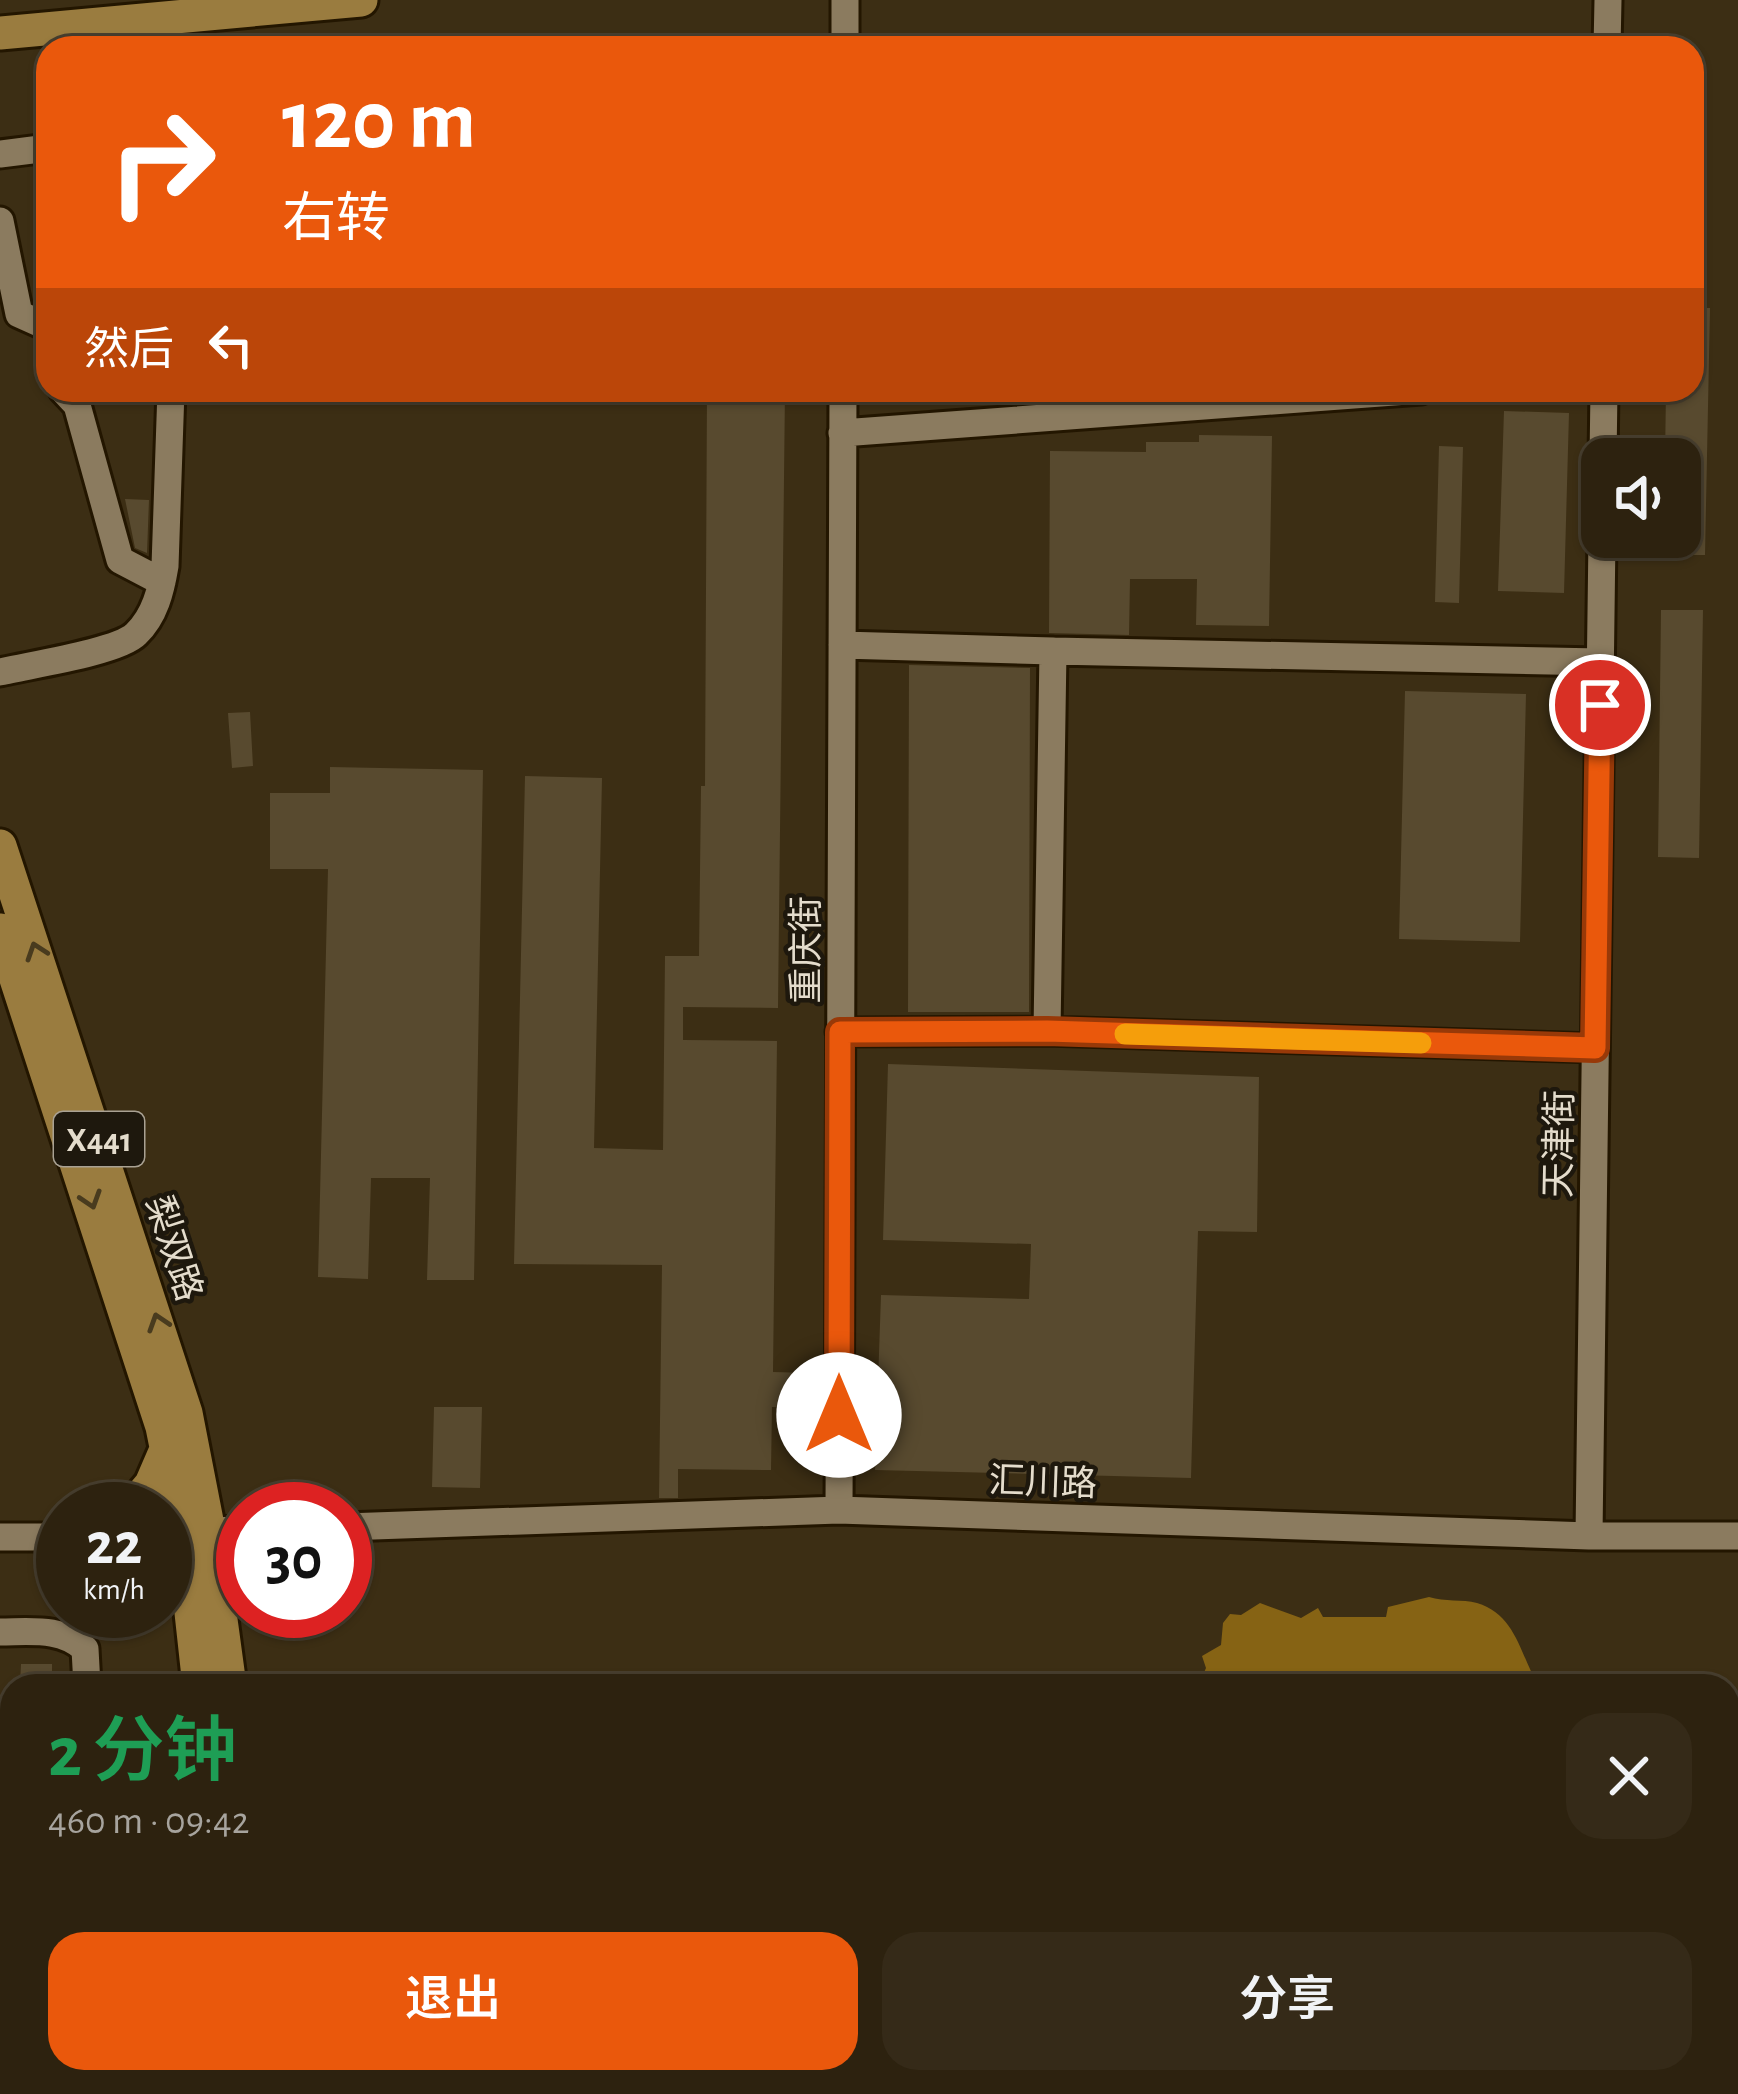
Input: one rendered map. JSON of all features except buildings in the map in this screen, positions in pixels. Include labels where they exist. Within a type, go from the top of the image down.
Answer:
[{"type":"main road","points":[[0,33],[150,34],[361,0]]},
{"type":"main road","name":"梨双路","points":[[0,846],[156,1316],[182,1482]]},
{"type":"main road","name":"梨双路","points":[[0,931],[96,1215],[179,1440],[182,1482]]},
{"type":"main road","points":[[152,1482],[179,1440]]},
{"type":"main road","name":"梨双路","points":[[192,1548],[227,1674]]},
{"type":"main road","name":"梨双路","points":[[192,1604],[198,1674]]},
{"type":"street","points":[[845,0],[845,36]]},
{"type":"street","points":[[1607,36],[1608,0]]},
{"type":"street","points":[[0,154],[36,150]]},
{"type":"street","points":[[0,221],[20,314],[36,321]]},
{"type":"street","points":[[74,402],[120,560],[163,582]]},
{"type":"street","points":[[0,672],[134,638],[149,617],[163,582],[170,402]]},
{"type":"street","name":"重庆街","points":[[839,1510],[843,402]]},
{"type":"street","points":[[842,433],[1259,402]]},
{"type":"street","points":[[1603,438],[1604,402]]},
{"type":"street","name":"天津街","points":[[1589,1537],[1602,558]]},
{"type":"street","points":[[842,645],[1600,662]]},
{"type":"street","points":[[1047,1031],[1053,651]]},
{"type":"street","points":[[840,1032],[1047,1031],[1595,1048]]},
{"type":"street","name":"汇川路","points":[[372,1526],[839,1510],[1589,1537],[1738,1537]]},
{"type":"street","points":[[0,1522],[36,1522]]},
{"type":"street","points":[[0,1537],[36,1538]]},
{"type":"street","points":[[0,1632],[74,1637],[86,1648],[87,1674]]},
{"type":"shaded area","points":[[1429,1597],[1477,1603],[1509,1627],[1533,1674],[1203,1674],[1202,1656],[1221,1645],[1223,1623],[1230,1614],[1241,1615],[1260,1603],[1301,1618],[1318,1608],[1323,1617],[1386,1617],[1388,1607]]},
{"type":"slow traffic","points":[[1125,1034],[1421,1043]]},
{"type":"route","points":[[839,1415],[840,1032],[1047,1031],[1595,1048],[1600,705]]}]
